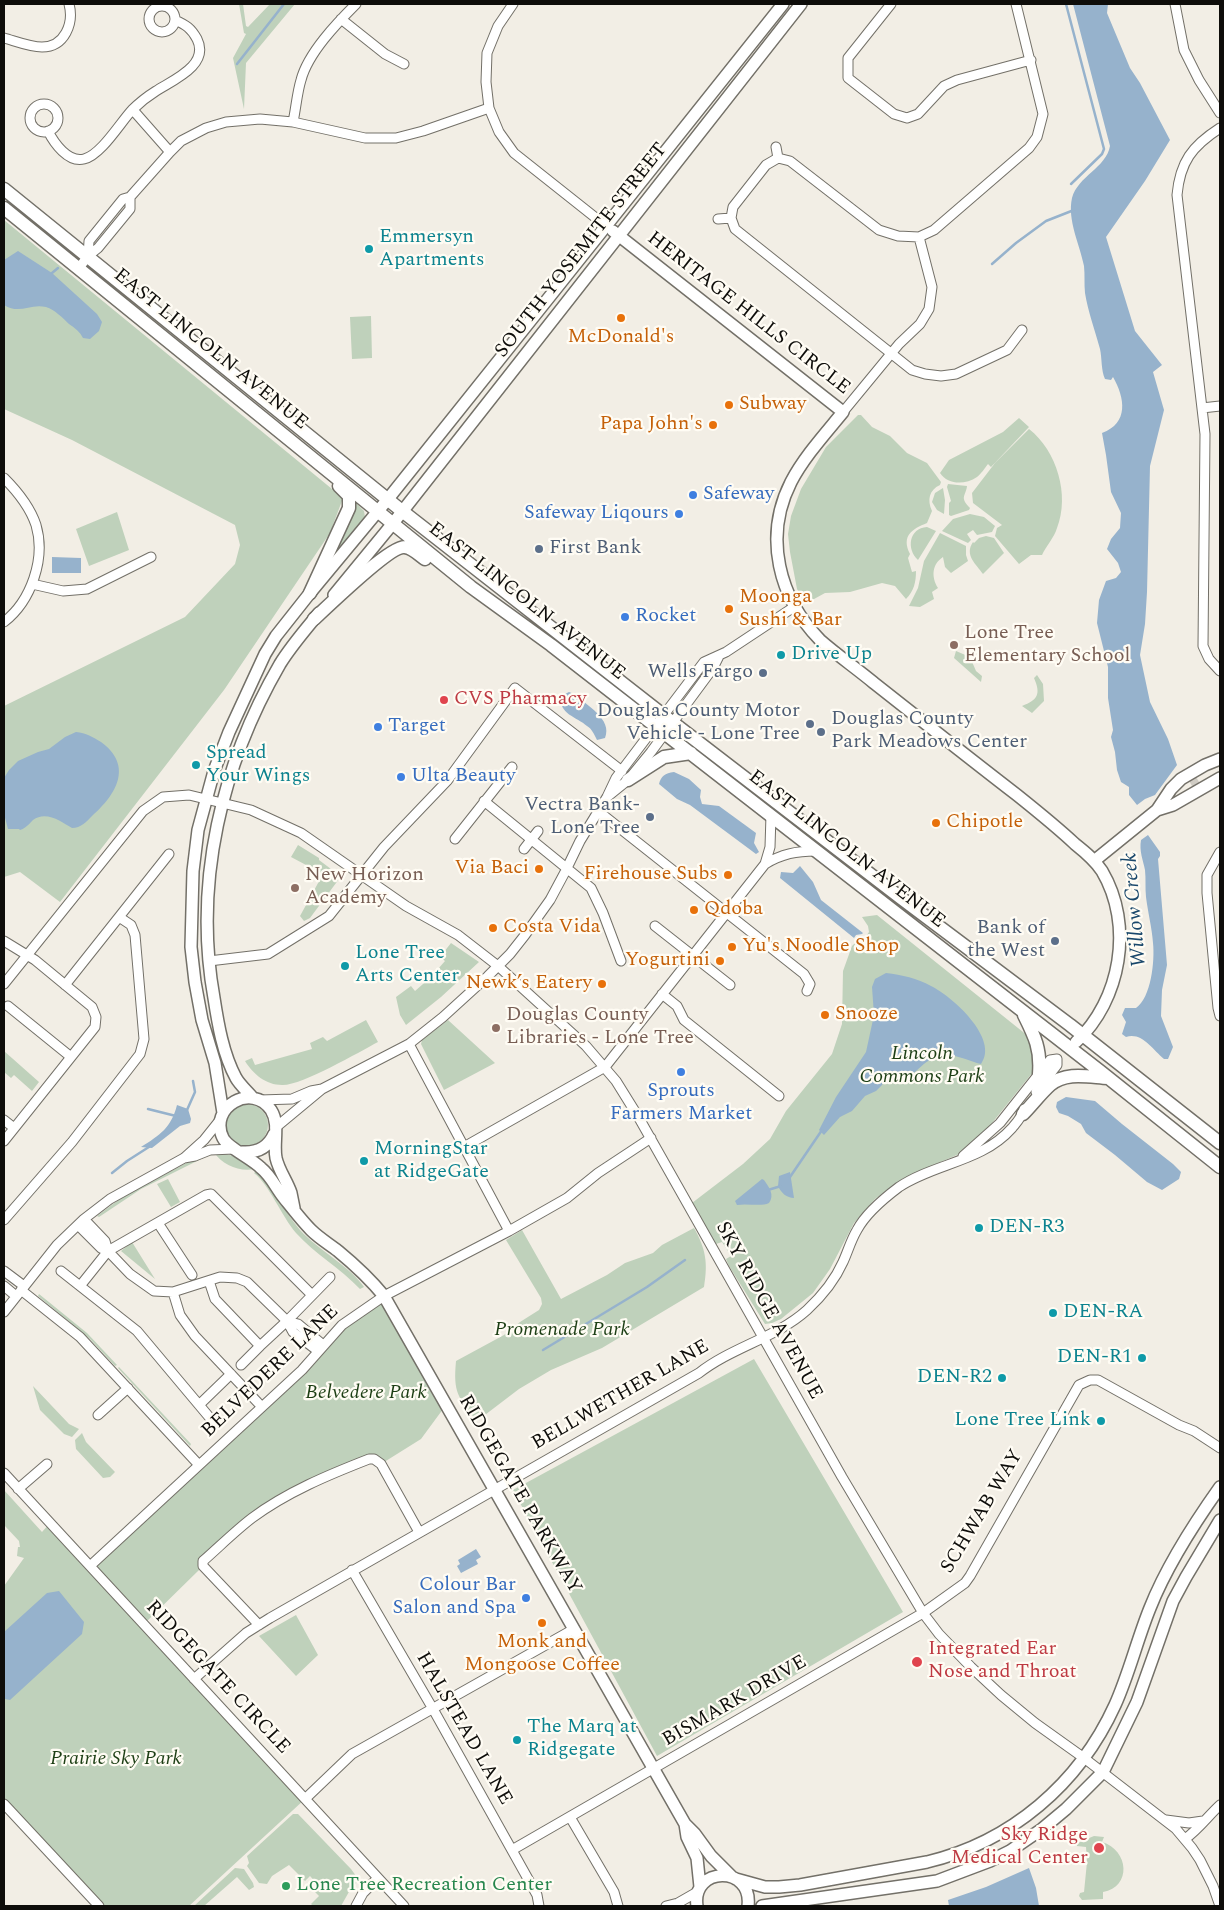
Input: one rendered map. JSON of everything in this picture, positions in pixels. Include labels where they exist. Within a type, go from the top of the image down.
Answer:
[{"type":"main road","name":"SOUTH YOSEMITE STREET","points":[[388,499],[783,4]]},
{"type":"main road","name":"SOUTH YOSEMITE STREET","points":[[394,522],[801,4]]},
{"type":"main road","name":"EAST LINCOLN AVENUE","points":[[4,188],[402,511],[668,718],[1076,1042],[1220,1144]]},
{"type":"main road","name":"EAST LINCOLN AVENUE","points":[[4,208],[394,522],[471,587],[551,645],[1022,1010],[1076,1042],[1108,1078],[1220,1168]]},
{"type":"main road","name":"HERITAGE HILLS CIRCLE","points":[[606,226],[844,412],[799,468],[790,483],[782,504],[778,521],[777,540],[784,584],[794,607],[811,631],[833,652],[1048,819],[1094,861],[1106,878],[1114,901],[1120,928],[1120,952],[1116,975],[1111,989],[1076,1042]]},
{"type":"main road","points":[[258,413],[268,429],[344,490],[350,499],[349,508],[310,593]]},
{"type":"main road","name":"RIDGEGATE PARKWAY","points":[[388,499],[310,593],[264,654],[222,749],[206,798],[198,830],[193,871],[191,947],[201,1011],[215,1064],[222,1116],[220,1128],[222,1137],[268,1175],[284,1198],[312,1231],[372,1281],[384,1296],[654,1768],[684,1824],[687,1837],[697,1858],[700,1889],[697,1906]]},
{"type":"main road","name":"RIDGEGATE PARKWAY","points":[[294,1208],[291,1192],[276,1160],[274,1116],[271,1110],[256,1099],[236,1078],[227,1056],[217,1018],[209,961],[207,908],[214,833],[229,776],[260,703],[281,662],[394,522]]},
{"type":"main road","points":[[314,619],[358,579],[402,548],[413,550],[460,586],[471,587]]},
{"type":"main road","points":[[625,775],[664,757],[691,753]]},
{"type":"main road","points":[[1193,785],[1198,769],[1220,759]]},
{"type":"main road","points":[[1193,785],[1198,769]]},
{"type":"main road","points":[[1157,810],[1173,805],[1193,785],[1220,772]]},
{"type":"main road","points":[[1094,861],[1157,810],[1171,790],[1220,778]]},
{"type":"main road","points":[[1022,1010],[1038,1045],[1040,1054],[1039,1074]]},
{"type":"main road","points":[[1023,1114],[1048,1087],[1060,1078],[1077,1076],[1108,1078]]},
{"type":"main road","points":[[222,1116],[232,1102],[246,1098],[256,1099]]},
{"type":"main road","points":[[238,1151],[250,1153],[259,1151],[266,1146],[275,1131]]},
{"type":"main road","points":[[700,1889],[712,1877],[724,1875],[765,1887],[779,1887],[945,1858],[982,1843],[1023,1819],[1052,1795],[1084,1758],[1104,1728],[1115,1704],[1143,1625],[1163,1579],[1200,1516],[1220,1487]]},
{"type":"main road","points":[[762,1906],[912,1886],[936,1881],[968,1870],[1010,1851],[1042,1829],[1066,1809],[1103,1772],[1137,1702],[1174,1601],[1220,1520]]},
{"type":"main road","name":"RIDGEGATE PARKWAY","points":[[684,1824],[695,1834],[712,1856],[745,1887],[748,1906]]},
{"type":"street","points":[[4,38],[42,47],[54,45],[63,38],[69,29],[71,11],[69,4]]},
{"type":"street","points":[[293,122],[301,78],[311,58],[341,19],[356,4]]},
{"type":"street","points":[[512,4],[498,26],[487,53],[486,82],[489,108],[500,132],[514,153],[606,226]]},
{"type":"street","points":[[891,4],[848,58],[843,69],[848,78],[894,114],[907,120],[918,114],[944,86],[957,80],[1031,60]]},
{"type":"street","points":[[1016,4],[1044,114],[1037,138],[934,230],[919,236],[898,236],[879,230],[790,160],[778,158],[766,164],[732,207],[731,218],[735,229],[912,370],[941,376],[956,374],[1007,350],[1022,330]]},
{"type":"street","points":[[1174,4],[1184,50],[1199,80],[1220,113]]},
{"type":"street","points":[[341,19],[385,54],[404,64]]},
{"type":"street","points":[[48,131],[53,142],[72,158],[84,160],[95,154],[132,110],[155,91],[183,76],[198,58],[198,43],[190,27],[175,20]]},
{"type":"street","points":[[79,268],[88,256],[89,241],[123,198],[130,197],[170,152],[193,133],[216,124],[260,119],[293,122],[365,138],[396,138],[423,131],[489,108]]},
{"type":"street","points":[[132,110],[170,152]]},
{"type":"street","points":[[1220,128],[1201,141],[1184,163],[1177,195],[1205,434],[1203,646],[1210,659],[1220,671]]},
{"type":"street","points":[[776,146],[778,158]]},
{"type":"street","points":[[718,220],[731,218]]},
{"type":"street","points":[[844,412],[892,354],[920,324],[929,309],[932,287],[919,236]]},
{"type":"street","points":[[1202,408],[1220,406]]},
{"type":"street","points":[[4,478],[20,495],[36,526],[40,556],[32,584],[25,599],[15,613],[4,622]]},
{"type":"street","points":[[32,584],[63,591],[87,589],[150,557]]},
{"type":"street","points":[[256,1099],[292,1099],[322,1089],[409,1044],[443,1017],[498,966],[530,928],[550,900],[580,840],[607,797],[668,718],[704,662],[719,656],[794,607]]},
{"type":"street","points":[[209,961],[268,954],[329,916],[384,847],[447,781],[515,688],[579,743],[625,775]]},
{"type":"street","points":[[455,839],[512,767]]},
{"type":"street","name":"SKY RIDGE AVENUE","points":[[4,984],[143,811],[163,797],[184,794],[251,810],[301,833],[406,906],[458,935],[498,966],[573,1032],[605,1067],[628,1100],[847,1486],[924,1613],[939,1634],[964,1661],[1001,1695],[1035,1723],[1165,1820],[1185,1839],[1207,1873],[1220,1906]]},
{"type":"street","points":[[484,802],[591,888],[596,896],[621,961]]},
{"type":"street","points":[[598,811],[804,974],[810,984],[807,992]]},
{"type":"street","points":[[464,1147],[605,1067],[765,864],[770,847],[770,815]]},
{"type":"street","points":[[524,849],[538,831]]},
{"type":"street","points":[[765,864],[779,856],[792,852],[816,851]]},
{"type":"street","points":[[1220,852],[1207,875],[1212,951],[1220,1016]]},
{"type":"street","points":[[65,984],[170,854]]},
{"type":"street","points":[[4,1220],[72,1142],[140,1054],[144,1039],[135,935],[131,925],[119,917]]},
{"type":"street","points":[[655,926],[730,985]]},
{"type":"street","points":[[4,941],[65,984],[92,1007],[96,1017],[94,1027],[4,1140]]},
{"type":"street","points":[[662,994],[677,1006],[684,1020],[779,1096]]},
{"type":"street","points":[[8,1006],[70,1057]]},
{"type":"street","points":[[1057,1059],[1076,1042]]},
{"type":"street","points":[[409,1044],[509,1231]]},
{"type":"street","name":"BELLWETHER LANE","points":[[194,1678],[246,1633],[259,1625],[494,1488],[677,1386],[714,1362],[783,1327],[799,1316],[822,1295],[840,1269],[860,1225],[886,1197],[913,1179],[955,1163],[988,1149],[1006,1134],[1023,1114],[1024,1107],[1057,1065],[1057,1059],[1050,1060],[1000,1123],[955,1163]]},
{"type":"street","points":[[275,1131],[322,1089]]},
{"type":"street","points":[[4,1312],[57,1245],[81,1222],[110,1199],[184,1158],[204,1140],[222,1116]]},
{"type":"street","points":[[4,1120],[14,1128]]},
{"type":"street","name":"BELVEDERE LANE","points":[[90,1566],[302,1370],[342,1325],[384,1296],[509,1231],[567,1198],[605,1168],[651,1138]]},
{"type":"street","points":[[184,1158],[210,1150],[238,1151]]},
{"type":"street","points":[[80,1286],[108,1251],[206,1195],[211,1194],[312,1295]]},
{"type":"street","points":[[81,1222],[100,1248],[108,1251],[130,1274],[154,1291],[173,1292],[220,1277],[238,1278],[246,1282],[287,1321],[298,1324],[320,1348]]},
{"type":"street","points":[[158,1222],[192,1275]]},
{"type":"street","points":[[4,1271],[20,1291],[80,1337],[199,1466]]},
{"type":"street","points":[[61,1271],[137,1331],[215,1424]]},
{"type":"street","points":[[241,1365],[330,1277]]},
{"type":"street","points":[[209,1281],[215,1299],[260,1346]]},
{"type":"street","points":[[4,1286],[20,1291]]},
{"type":"street","points":[[173,1292],[180,1315],[195,1336],[262,1407]]},
{"type":"street","points":[[199,1405],[231,1374]]},
{"type":"street","name":"SCHWAB WAY","points":[[924,1613],[965,1583],[970,1576],[1079,1384],[1090,1380],[1098,1380],[1179,1425],[1194,1431],[1220,1448]]},
{"type":"street","points":[[98,1415],[128,1388]]},
{"type":"street","points":[[259,1625],[203,1566],[203,1561],[252,1518],[289,1495],[335,1472],[369,1458],[374,1459],[381,1464],[419,1532]]},
{"type":"street","points":[[18,1489],[47,1464]]},
{"type":"street","name":"RIDGEGATE CIRCLE","points":[[4,1473],[404,1906]]},
{"type":"street","name":"HALSTEAD LANE","points":[[352,1570],[512,1850],[537,1895],[539,1906]]},
{"type":"street","name":"BISMARK DRIVE","points":[[512,1850],[924,1613]]},
{"type":"street","points":[[305,1799],[352,1754],[574,1629]]},
{"type":"street","points":[[4,1804],[98,1906]]},
{"type":"street","points":[[1185,1839],[1200,1827],[1203,1821],[1220,1805]]},
{"type":"street","points":[[570,1817],[614,1892],[618,1906]]},
{"type":"street","points":[[1165,1820],[1189,1823],[1203,1821]]},
{"type":"street","points":[[356,1906],[363,1893],[378,1878]]},
{"type":"street","points":[[666,1906],[678,1903],[700,1889]]},
{"type":"green space","points":[[239,4],[243,4],[246,26],[248,27],[270,4],[295,4],[246,63],[244,109],[233,58],[246,34],[244,33]]},
{"type":"green space","points":[[4,220],[343,498],[330,533],[224,690],[60,902],[20,872],[4,877],[4,706],[185,617],[235,564],[240,545],[235,525],[72,440],[4,409]]},
{"type":"green space","points":[[371,316],[372,358],[352,359],[350,317]]},
{"type":"green space","points":[[858,415],[861,415],[872,427],[890,436],[907,453],[927,463],[941,482],[931,493],[930,503],[932,511],[927,523],[909,534],[907,538],[910,554],[908,558],[912,572],[916,571],[916,579],[911,593],[906,599],[895,586],[882,583],[850,592],[825,593],[805,604],[797,589],[790,552],[788,534],[791,516],[801,489],[826,447]]},
{"type":"green space","points":[[1019,418],[1029,427],[991,467],[988,464],[977,477],[962,482],[952,482],[940,473],[949,460],[1003,432]]},
{"type":"green space","points":[[1029,429],[1039,438],[1054,461],[1061,488],[1062,502],[1061,515],[1056,532],[1042,555],[1031,555],[1019,564],[995,536],[997,528],[1002,525],[973,503],[972,493],[995,463]]},
{"type":"green space","points":[[948,484],[967,486],[964,499],[970,508],[969,510],[949,515],[949,503],[951,501],[947,487]]},
{"type":"green space","points":[[943,488],[945,500],[944,514],[937,510],[932,502],[935,493]]},
{"type":"green space","points":[[355,502],[364,511],[365,517],[336,552],[334,551]]},
{"type":"green space","points":[[117,512],[129,550],[89,566],[76,529]]},
{"type":"green space","points":[[970,514],[984,517],[995,526],[992,532],[977,535],[973,530],[967,534],[971,540],[968,543],[942,531],[953,519]]},
{"type":"green space","points":[[927,527],[936,531],[918,560],[912,550],[911,540],[916,531]]},
{"type":"green space","points":[[940,533],[966,546],[968,561],[951,573],[945,567],[943,557],[939,560],[934,571],[934,580],[938,588],[932,592],[934,599],[920,607],[909,606],[918,588],[924,561]]},
{"type":"green space","points":[[986,536],[994,538],[1004,553],[983,574],[972,559],[970,551],[973,542]]},
{"type":"green space","points":[[956,651],[970,657],[976,671],[982,676],[981,682],[954,658]]},
{"type":"green space","points":[[1037,675],[1043,684],[1044,701],[1032,713],[1022,706],[1037,696],[1034,678]]},
{"type":"green space","points":[[298,845],[319,858],[319,860],[339,875],[339,879],[310,918],[304,921],[300,916],[323,874],[291,857]]},
{"type":"green space","name":"Lincoln Commons Park","points":[[877,915],[1028,1036],[1034,1049],[1033,1072],[988,1128],[959,1154],[902,1179],[875,1199],[854,1223],[830,1269],[813,1293],[781,1319],[765,1324],[729,1266],[726,1259],[731,1256],[722,1242],[716,1244],[692,1203],[743,1164],[770,1139],[786,1111],[832,1054],[842,1024],[843,971],[852,946],[864,939],[869,932],[868,926],[862,917]]},
{"type":"green space","points":[[451,943],[479,962],[441,997],[406,1025],[400,1015],[396,997],[411,986],[415,991],[431,977],[445,961],[440,957]]},
{"type":"green space","points":[[366,1020],[378,1042],[330,1068],[291,1084],[276,1085],[265,1081],[245,1061],[252,1058],[255,1065],[312,1049],[310,1043],[323,1037],[327,1041]]},
{"type":"green space","points":[[448,1020],[495,1063],[444,1090],[421,1044],[422,1040]]},
{"type":"green space","points":[[4,1051],[39,1082],[32,1091],[14,1075],[11,1078],[4,1072]]},
{"type":"green space","points":[[251,1104],[259,1107],[265,1113],[268,1125],[265,1137],[259,1143],[243,1146],[235,1143],[229,1137],[226,1121],[229,1113],[235,1107]]},
{"type":"green space","points":[[214,1152],[236,1157],[254,1169],[237,1168],[226,1164]]},
{"type":"green space","points":[[203,1154],[212,1155],[141,1189],[99,1217],[97,1216],[121,1198]]},
{"type":"green space","points":[[257,1171],[300,1230],[351,1272],[364,1287],[360,1289],[296,1233],[265,1185],[254,1173]]},
{"type":"green space","points":[[168,1179],[180,1202],[171,1207],[157,1184]]},
{"type":"green space","name":"Promenade Park","points":[[694,1228],[705,1256],[704,1287],[602,1348],[551,1370],[519,1389],[477,1421],[458,1394],[455,1380],[456,1361],[504,1335],[539,1310],[542,1304],[541,1298],[506,1240],[522,1230],[561,1299],[607,1275],[625,1263],[653,1253],[662,1245]]},
{"type":"green space","points":[[132,1242],[155,1279],[121,1251]]},
{"type":"green space","points":[[39,1294],[87,1333],[117,1365],[115,1366],[90,1339],[38,1296]]},
{"type":"green space","name":"Prairie Sky Park","points":[[384,1296],[446,1405],[421,1439],[381,1464],[369,1459],[252,1518],[144,1624],[305,1799],[189,1906],[99,1906],[4,1804],[4,1586],[24,1558],[17,1556],[18,1547],[20,1547],[19,1541],[4,1525],[4,1490],[42,1532],[50,1523],[90,1566],[323,1345]]},
{"type":"green space","points":[[754,1359],[903,1612],[657,1756],[513,1490]]},
{"type":"green space","points":[[118,1368],[191,1444],[190,1446]]},
{"type":"green space","points":[[33,1386],[69,1424],[79,1429],[72,1437],[64,1434],[40,1410]]},
{"type":"green space","points":[[82,1433],[86,1442],[115,1472],[110,1477],[103,1478],[76,1449],[75,1440]]},
{"type":"green space","points":[[296,1615],[318,1655],[296,1676],[259,1636]]},
{"type":"green space","points":[[293,1814],[298,1814],[351,1869],[359,1880],[350,1890],[341,1906],[313,1906],[311,1904],[319,1896],[315,1892],[320,1887],[310,1876],[305,1881],[289,1865],[272,1876],[267,1884],[259,1883],[247,1866],[249,1863],[247,1856]]},
{"type":"green space","points":[[1094,1836],[1104,1837],[1102,1842],[1118,1852],[1124,1868],[1123,1876],[1112,1889],[1103,1892],[1103,1899],[1082,1900],[1079,1896],[1080,1893],[1084,1892],[1087,1862],[1086,1847],[1077,1846],[1077,1843]]},
{"type":"green space","points":[[235,1868],[244,1869],[254,1887],[249,1890],[237,1877],[204,1906],[194,1906]]},
{"type":"water","points":[[1073,4],[1108,4],[1107,13],[1130,68],[1170,140],[1145,181],[1106,237],[1135,331],[1162,365],[1153,372],[1164,410],[1150,466],[1147,592],[1145,624],[1140,655],[1150,702],[1168,739],[1177,765],[1155,795],[1137,805],[1129,795],[1129,787],[1121,782],[1117,770],[1111,737],[1113,730],[1108,698],[1108,667],[1097,623],[1099,600],[1106,581],[1116,578],[1121,572],[1118,563],[1107,549],[1111,539],[1120,528],[1121,513],[1111,492],[1102,433],[1111,429],[1117,423],[1121,416],[1122,401],[1113,377],[1111,380],[1105,379],[1104,376],[1100,349],[1085,293],[1084,266],[1071,215],[1072,198],[1075,190],[1103,160],[1110,146]]},
{"type":"water","points":[[18,251],[52,273],[97,314],[102,322],[99,331],[90,339],[83,338],[59,314],[49,308],[35,306],[15,309],[4,305],[4,260]]},
{"type":"water","points":[[52,557],[81,558],[81,573],[52,573]]},
{"type":"water","points":[[569,692],[574,694],[602,719],[606,731],[605,738],[597,740],[589,727],[565,711],[562,707],[561,696]]},
{"type":"water","points":[[76,732],[83,733],[101,742],[111,751],[117,761],[119,770],[118,780],[108,799],[101,808],[78,827],[72,828],[54,818],[43,816],[33,820],[20,830],[8,829],[4,814],[4,778],[9,770],[18,761],[49,749],[65,737]]},
{"type":"water","points":[[674,772],[689,779],[701,790],[702,804],[719,806],[756,833],[754,843],[759,852],[756,854],[690,805],[677,799],[659,784],[664,775]]},
{"type":"water","points":[[1148,835],[1160,852],[1158,859],[1167,965],[1162,990],[1161,1016],[1173,1047],[1168,1059],[1164,1059],[1142,1039],[1132,1036],[1126,1037],[1122,1034],[1126,1022],[1122,1015],[1125,1008],[1136,1008],[1141,1003],[1151,978],[1152,937],[1146,897],[1145,870],[1140,848],[1141,840]]},
{"type":"water","points":[[800,866],[813,882],[821,900],[862,934],[856,935],[854,938],[780,878],[781,872],[793,873]]},
{"type":"water","points":[[886,973],[904,976],[931,986],[961,1008],[979,1031],[984,1043],[985,1054],[981,1064],[955,1056],[944,1055],[927,1062],[906,1079],[893,1083],[886,1076],[882,1085],[876,1091],[865,1096],[852,1111],[840,1117],[824,1135],[819,1130],[836,1097],[866,1052],[874,1015],[872,987],[875,979]]},
{"type":"water","points":[[1066,1097],[1095,1101],[1173,1164],[1181,1172],[1179,1179],[1162,1190],[1147,1182],[1086,1133],[1081,1124],[1059,1113],[1056,1107],[1057,1102]]},
{"type":"water","points":[[177,1105],[188,1109],[191,1119],[190,1123],[180,1126],[152,1148],[141,1147],[164,1130],[172,1120]]},
{"type":"water","points":[[790,1172],[794,1198],[784,1195],[778,1186],[779,1176]]},
{"type":"water","points":[[762,1179],[771,1191],[769,1203],[762,1205],[737,1205],[735,1201]]},
{"type":"water","points":[[476,1549],[481,1557],[476,1560],[478,1564],[461,1573],[457,1566],[460,1564],[458,1560]]},
{"type":"water","points":[[59,1591],[84,1622],[82,1634],[10,1700],[5,1699],[4,1632],[47,1593]]},
{"type":"water","points":[[1029,1868],[1036,1888],[1039,1906],[949,1906],[948,1900],[986,1887]]},
{"type":"waterway","points":[[237,64],[284,4]]},
{"type":"waterway","points":[[1066,4],[1104,149],[1102,154],[1071,184]]},
{"type":"waterway","points":[[992,264],[1046,221],[1074,210]]},
{"type":"waterway","points":[[52,273],[58,268]]},
{"type":"waterway","points":[[187,1110],[195,1092],[193,1081]]},
{"type":"waterway","points":[[148,1109],[176,1116]]},
{"type":"waterway","name":"Willow Creek","points":[[790,1177],[822,1130]]},
{"type":"waterway","points":[[112,1173],[152,1145]]},
{"type":"waterway","name":"Willow Creek","points":[[768,1190],[781,1186]]},
{"type":"waterway","name":"Willow Creek","points":[[543,1350],[647,1287],[685,1260]]},
{"type":"tunnel","points":[[1192,786],[1199,782]]},
{"type":"place","name":"Emmersyn Apartments","points":[[369,249]]},
{"type":"place","name":"McDonald's","points":[[621,318]]},
{"type":"place","name":"Subway","points":[[729,405]]},
{"type":"place","name":"Papa John's","points":[[713,425]]},
{"type":"place","name":"Safeway","points":[[693,495]]},
{"type":"place","name":"Safeway Liqours","points":[[679,514]]},
{"type":"place","name":"First Bank","points":[[539,549]]},
{"type":"place","name":"Moonga Sushi & Bar","points":[[729,609]]},
{"type":"place","name":"Rocket","points":[[625,617]]},
{"type":"place","name":"Lone Tree Elementary School","points":[[954,645]]},
{"type":"place","name":"Drive Up","points":[[781,655]]},
{"type":"place","name":"Wells Fargo","points":[[763,673]]},
{"type":"place","name":"CVS Pharmacy","points":[[444,700]]},
{"type":"place","name":"Douglas County Motor Vehicle - Lone Tree","points":[[810,724]]},
{"type":"place","name":"Target","points":[[378,727]]},
{"type":"place","name":"Douglas County Park Meadows Center","points":[[821,732]]},
{"type":"place","name":"Spread Your Wings","points":[[196,765]]},
{"type":"place","name":"Ulta Beauty","points":[[401,777]]},
{"type":"place","name":"Vectra Bank- Lone Tree","points":[[650,817]]},
{"type":"place","name":"Chipotle","points":[[936,823]]},
{"type":"place","name":"Via Baci","points":[[539,869]]},
{"type":"place","name":"Firehouse Subs","points":[[728,875]]},
{"type":"place","name":"New Horizon Academy","points":[[295,888]]},
{"type":"place","name":"Qdoba","points":[[694,910]]},
{"type":"place","name":"Costa Vida","points":[[493,928]]},
{"type":"place","name":"Bank of the West","points":[[1055,941]]},
{"type":"place","name":"Yu's Noodle Shop","points":[[732,947]]},
{"type":"place","name":"Yogurtini","points":[[720,961]]},
{"type":"place","name":"Lone Tree Arts Center","points":[[345,966]]},
{"type":"place","name":"Newk’s Eatery","points":[[602,984]]},
{"type":"place","name":"Snooze","points":[[825,1015]]},
{"type":"place","name":"Douglas County Libraries - Lone Tree","points":[[496,1028]]},
{"type":"place","name":"Sprouts Farmers Market","points":[[681,1072]]},
{"type":"place","name":"MorningStar at RidgeGate","points":[[364,1161]]},
{"type":"place","name":"DEN-R3","points":[[979,1228]]},
{"type":"place","name":"DEN-RA","points":[[1053,1313]]},
{"type":"place","name":"DEN-R1","points":[[1142,1358]]},
{"type":"place","name":"DEN-R2","points":[[1002,1378]]},
{"type":"place","name":"Lone Tree Link","points":[[1101,1421]]},
{"type":"place","name":"Colour Bar Salon and Spa","points":[[526,1598]]},
{"type":"place","name":"Monk and Mongoose Coffee","points":[[542,1623]]},
{"type":"place","name":"Integrated Ear Nose and Throat","points":[[917,1662]]},
{"type":"place","name":"The Marq at Ridgegate","points":[[517,1740]]},
{"type":"place","name":"Sky Ridge Medical Center","points":[[1099,1848]]},
{"type":"place","name":"Lone Tree Recreation Center","points":[[286,1886]]},
{"type":"park label","name":"Belvedere Park","points":[[366,1394]]}]
